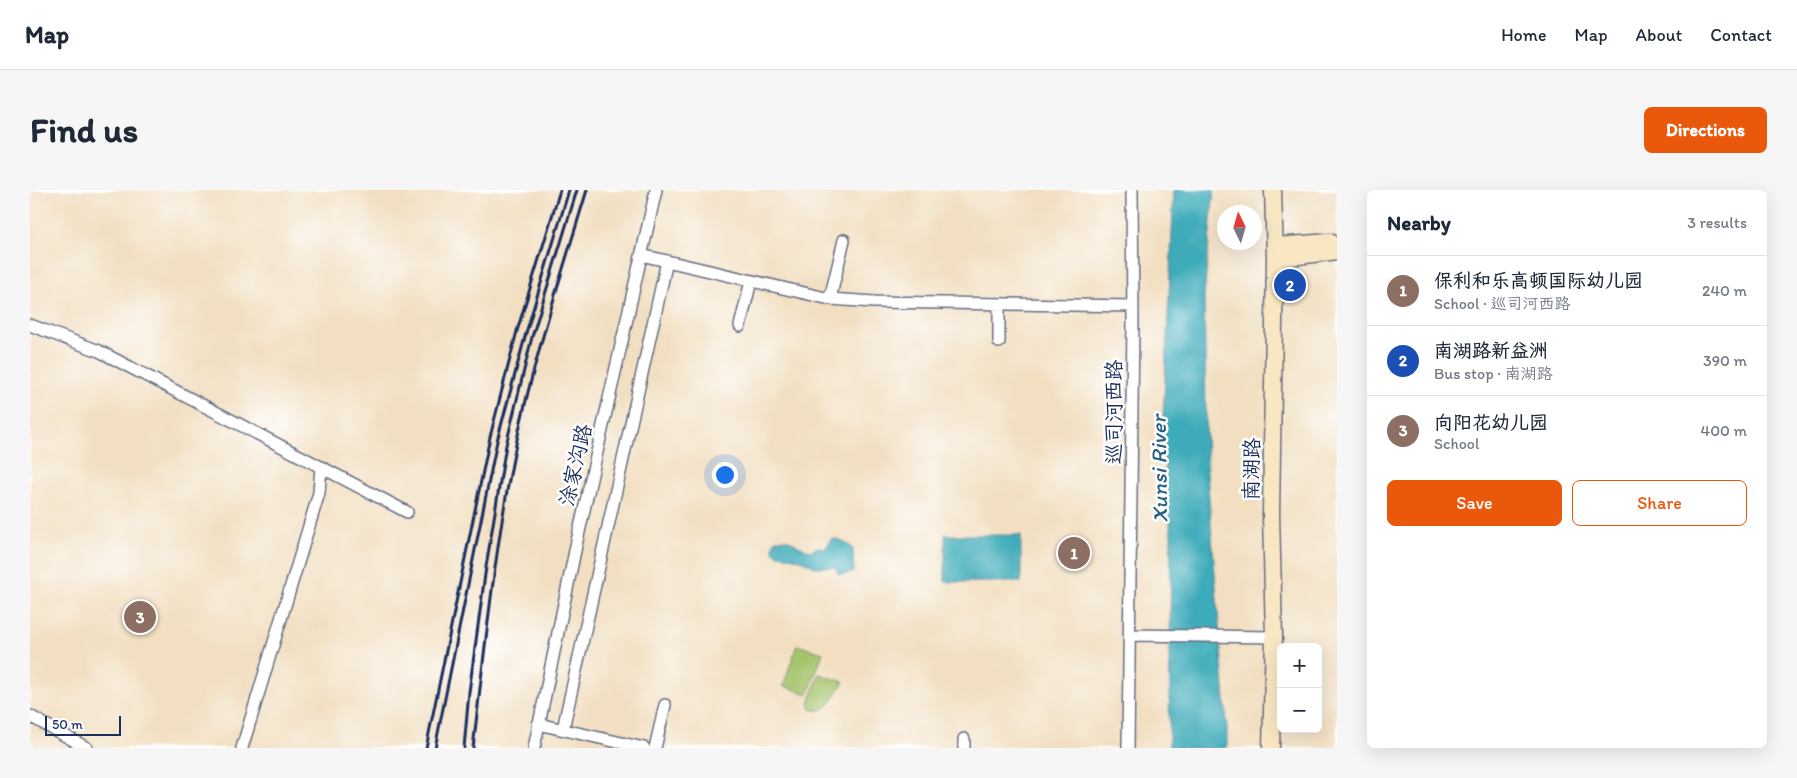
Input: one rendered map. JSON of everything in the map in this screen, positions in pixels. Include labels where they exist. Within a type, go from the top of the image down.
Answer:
[{"type":"main road","name":"南湖路","points":[[1271,748],[1274,637],[1272,514],[1275,253],[1273,190]]},
{"type":"main road","points":[[1275,253],[1337,242]]},
{"type":"main road","points":[[1275,253],[1337,251]]},
{"type":"street","name":"涂家沟路","points":[[534,748],[656,190]]},
{"type":"street","name":"巡司河西路","points":[[1128,748],[1133,306],[1132,190]]},
{"type":"street","points":[[830,299],[844,240]]},
{"type":"street","points":[[641,255],[830,299],[874,302],[1133,306]]},
{"type":"street","points":[[563,729],[666,261]]},
{"type":"street","points":[[740,326],[751,280]]},
{"type":"street","points":[[999,304],[999,342]]},
{"type":"street","points":[[30,324],[99,350],[407,512]]},
{"type":"street","points":[[242,748],[319,493],[321,467]]},
{"type":"street","points":[[1130,635],[1274,637]]},
{"type":"street","points":[[655,748],[665,705]]},
{"type":"street","points":[[30,716],[87,748]]},
{"type":"street","points":[[538,724],[644,748]]},
{"type":"green space","points":[[797,645],[823,653],[808,694],[783,686]]},
{"type":"green space","points":[[819,674],[844,682],[831,702],[822,709],[817,710],[811,709],[809,703]]},
{"type":"water","points":[[1174,190],[1214,190],[1204,296],[1207,473],[1227,725],[1227,748],[1169,748],[1171,534],[1162,440]]},
{"type":"water","points":[[945,535],[1021,535],[1021,582],[945,582]]},
{"type":"water","points":[[784,539],[811,551],[818,547],[826,548],[831,539],[843,541],[853,549],[854,572],[841,575],[835,567],[815,567],[799,559],[779,555],[773,551],[773,544],[776,540]]},
{"type":"railway","points":[[426,748],[490,437],[517,331],[560,190]]},
{"type":"railway","points":[[435,748],[497,441],[526,333],[569,190]]},
{"type":"railway","points":[[464,748],[469,692],[486,567],[506,445],[532,337],[577,190]]},
{"type":"railway","points":[[473,748],[496,560],[515,449],[539,351],[587,190]]},
{"type":"place","name":"南湖路新益洲","points":[[1290,285]]},
{"type":"place","name":"保利和乐高顿国际幼儿园","points":[[1074,553]]},
{"type":"place","name":"向阳花幼儿园","points":[[140,617]]},
{"type":"water label","name":"Xunsi River","points":[[1159,469]]}]
